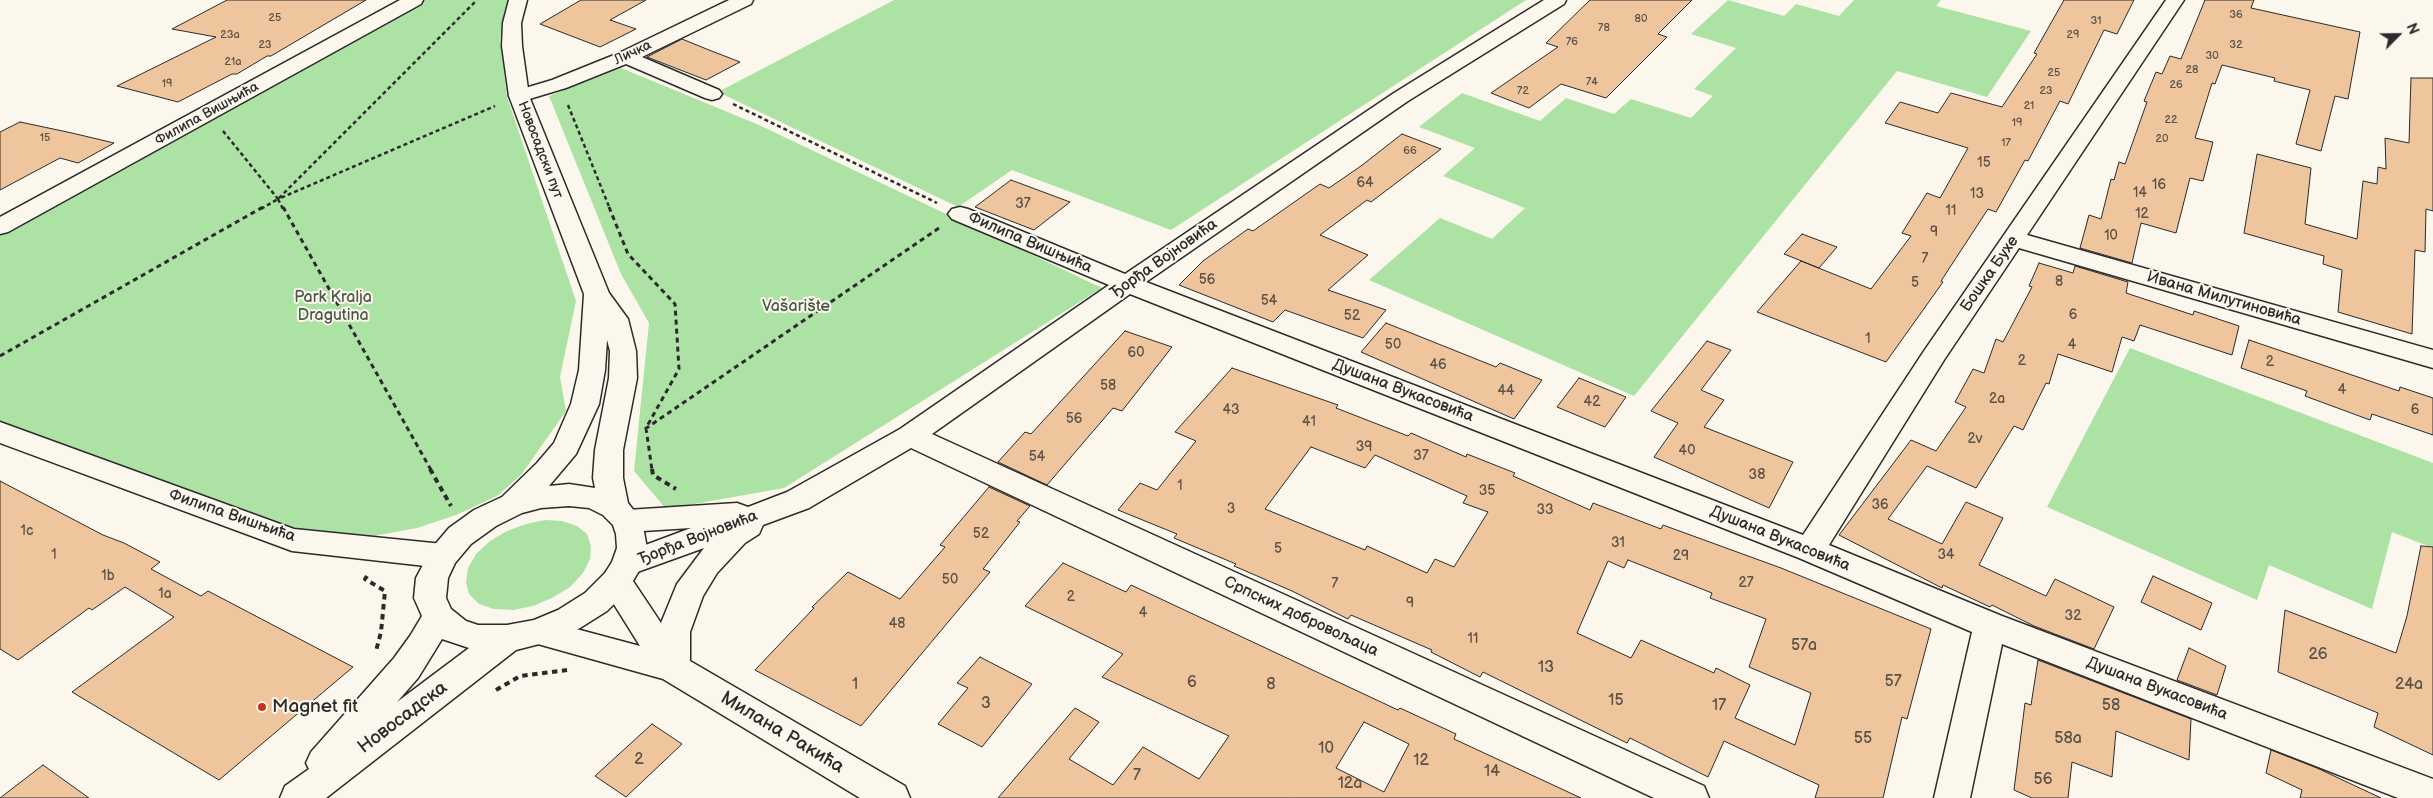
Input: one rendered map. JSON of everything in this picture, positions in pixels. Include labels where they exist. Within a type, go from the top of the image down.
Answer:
[{"type":"street","name":"Филипа Вишњића","points":[[0,227],[414,0]]},
{"type":"street","name":"Новосадски пут","points":[[518,0],[512,23],[512,46],[514,79],[519,96],[597,294],[615,319],[623,351],[623,378],[609,450],[608,478],[620,514],[631,534],[632,548],[621,573]]},
{"type":"street","name":"Личка","points":[[519,96],[559,84],[626,57],[744,0]]},
{"type":"street","name":"Ђорђа Војновића","points":[[621,573],[798,500],[910,436],[1127,284],[1401,97],[1557,0]]},
{"type":"street","name":"Бошка Бухе","points":[[1810,550],[1933,357],[2175,0]]},
{"type":"street","points":[[626,57],[712,94]]},
{"type":"street","name":"Филипа Вишњића","points":[[960,214],[1127,284]]},
{"type":"street","name":"Ивана Милутиновића","points":[[2014,239],[2433,359]]},
{"type":"street","name":"Душана Вукасовића","points":[[1127,284],[1810,550],[1990,625],[2433,795]]},
{"type":"street","name":"Новосадски пут","points":[[512,505],[547,470],[566,447],[585,404],[592,370],[597,294]]},
{"type":"street","name":"Филипа Вишњића","points":[[0,432],[292,540],[443,556]]},
{"type":"street","name":"Српских добровољаца","points":[[910,436],[1691,798]]},
{"type":"street","name":"Новосадски пут","points":[[438,617],[430,598],[432,578],[443,556],[460,536],[485,518],[512,505],[541,497],[569,495],[594,498],[620,514]]},
{"type":"street","points":[[673,668],[674,632],[688,593],[706,565],[728,541],[768,511]]},
{"type":"street","name":"Ђорђа Војновића","points":[[620,514],[768,511]]},
{"type":"street","points":[[438,617],[454,630],[478,638],[523,635],[569,619],[582,611],[596,602],[621,573]]},
{"type":"street","name":"Милана Ракића","points":[[621,573],[673,668]]},
{"type":"street","name":"Новосадска","points":[[296,798],[406,668],[438,617]]},
{"type":"street","points":[[1952,798],[1990,625]]},
{"type":"street","name":"Милана Ракића","points":[[523,635],[595,647],[673,668],[892,798]]},
{"type":"street","name":"Новосадска","points":[[296,798],[523,635]]},
{"type":"path","points":[[278,199],[477,0]]},
{"type":"path","points":[[609,450],[646,428],[960,214],[712,94]]},
{"type":"path","points":[[0,356],[278,199],[519,96]]},
{"type":"path","points":[[208,113],[278,199],[452,506]]},
{"type":"path","points":[[391,551],[365,579],[385,591],[381,632],[372,666],[406,668]]},
{"type":"path","points":[[489,694],[520,676],[565,672],[595,647]]},
{"type":"green space","name":"Park Kralja Dragutina","points":[[414,0],[519,0],[500,37],[507,97],[576,301],[560,377],[566,411],[521,475],[497,496],[456,515],[417,528],[368,537],[292,540],[0,432],[0,227]]},
{"type":"green space","points":[[894,0],[1526,0],[1171,230],[1012,170],[958,207],[718,92]]},
{"type":"green space","points":[[1728,0],[1784,16],[1796,4],[1839,16],[1854,0],[1941,0],[1936,6],[2031,31],[1987,97],[1897,71],[1634,396],[1369,280],[1440,218],[1492,239],[1525,208],[1443,176],[1475,148],[1419,127],[1462,93],[1540,121],[1566,98],[1614,114],[1631,99],[1691,118],[1713,96],[1694,89],[1736,48],[1691,34]]},
{"type":"green space","name":"Vašarište","points":[[621,68],[759,125],[1102,288],[784,488],[666,509],[634,471],[649,323],[621,274],[549,96]]},
{"type":"green space","points":[[2130,348],[2433,463],[2433,548],[2392,532],[2372,609],[2269,565],[2257,600],[2047,507]]},
{"type":"green space","points":[[545,520],[562,521],[577,526],[587,534],[591,546],[590,559],[583,573],[570,587],[552,598],[533,606],[513,610],[494,609],[479,604],[469,594],[466,582],[468,568],[476,554],[490,541],[507,531]]},
{"type":"building","points":[[227,0],[366,0],[271,56],[267,56],[237,74],[232,74],[178,102],[117,86],[216,37],[172,29]]},
{"type":"building","points":[[581,0],[646,0],[610,20],[636,29],[600,47],[540,24]]},
{"type":"building","points":[[1590,0],[1692,0],[1658,34],[1667,37],[1606,98],[1561,84],[1529,108],[1491,93],[1558,47],[1546,43]]},
{"type":"building","points":[[2064,0],[2134,0],[2117,34],[2104,30],[2068,104],[2060,101],[2028,161],[2025,160],[1996,212],[1988,209],[1941,281],[1943,282],[1886,362],[1757,312],[1801,261],[1871,289],[1911,236],[1902,233],[1927,193],[1940,198],[1968,148],[1885,123],[1900,102],[1938,113],[1951,93],[2002,107],[2037,54],[2034,53]]},
{"type":"building","points":[[2205,0],[2254,0],[2251,8],[2360,32],[2348,99],[2335,96],[2321,151],[2296,144],[2310,90],[2274,81],[2275,78],[2222,65],[2215,84],[2212,83],[2195,138],[2213,142],[2203,181],[2190,178],[2176,233],[2141,223],[2132,263],[2080,248],[2089,215],[2101,219],[2111,179],[2114,180],[2119,162],[2125,164],[2147,102],[2144,101],[2156,72],[2162,74],[2170,56],[2181,59]]},
{"type":"building","points":[[682,39],[740,62],[706,80],[647,57]]},
{"type":"building","points":[[2411,78],[2433,78],[2433,211],[2426,209],[2425,252],[2415,250],[2412,334],[2338,312],[2342,270],[2323,264],[2324,256],[2244,233],[2257,154],[2311,168],[2305,224],[2357,239],[2363,181],[2377,184],[2378,167],[2386,169],[2385,138],[2409,143]]},
{"type":"building","points":[[20,122],[114,143],[78,163],[60,158],[0,190],[0,132]]},
{"type":"building","points":[[1402,134],[1441,149],[1371,202],[1367,200],[1320,235],[1368,255],[1328,290],[1386,310],[1363,338],[1285,310],[1273,322],[1179,285],[1203,261],[1248,229],[1253,231],[1320,184],[1329,188]]},
{"type":"building","points":[[1011,180],[1070,202],[1034,230],[975,207]]},
{"type":"building","points":[[1802,234],[1837,247],[1819,268],[1784,254]]},
{"type":"building","points":[[2039,263],[2073,273],[2075,266],[2128,282],[2126,293],[2193,315],[2194,311],[2239,326],[2232,355],[2140,325],[2134,341],[2122,337],[2112,372],[2058,354],[2049,384],[2046,383],[2023,430],[2014,426],[1976,488],[1927,466],[1888,519],[1942,544],[1966,502],[2003,518],[1979,565],[2046,596],[2055,579],[2114,607],[2094,649],[2034,626],[1992,605],[1990,607],[1943,585],[1942,588],[1839,535],[1911,440],[1936,451],[1966,407],[1955,402],[1973,369],[1984,373],[1996,339],[2003,342],[2032,287],[2029,286]]},
{"type":"building","points":[[1386,323],[1496,367],[1500,363],[1542,380],[1514,419],[1361,352]]},
{"type":"building","points":[[1125,331],[1172,347],[1122,411],[1113,408],[1047,485],[998,462],[1025,432],[1031,434]]},
{"type":"building","points":[[2249,340],[2399,391],[2400,387],[2433,398],[2433,435],[2372,414],[2370,420],[2305,396],[2307,391],[2241,368]]},
{"type":"building","points":[[1707,341],[1731,350],[1701,390],[1724,400],[1704,427],[1793,462],[1769,508],[1654,457],[1678,423],[1651,411]]},
{"type":"building","points":[[1232,368],[1338,405],[1336,408],[1408,436],[1411,433],[1466,457],[1467,454],[1515,473],[1513,476],[1590,510],[1593,503],[1661,529],[1663,525],[1781,568],[1931,629],[1907,719],[1902,717],[1883,798],[1815,798],[1819,785],[1724,741],[1708,777],[1630,738],[1627,743],[1483,672],[1480,677],[1431,652],[1432,650],[1351,615],[1348,619],[1292,591],[1234,566],[1236,564],[1174,538],[1177,534],[1118,510],[1140,483],[1157,490],[1196,441],[1175,432]],"holes":[[[1311,447],[1365,468],[1375,455],[1467,496],[1463,503],[1488,512],[1454,567],[1435,559],[1427,573],[1367,546],[1365,550],[1265,509]],[[1628,560],[1712,593],[1710,598],[1766,619],[1749,667],[1811,693],[1795,745],[1735,718],[1750,685],[1716,668],[1714,673],[1641,640],[1631,658],[1577,633],[1608,561],[1624,568]]]},
{"type":"building","points":[[1579,378],[1626,397],[1605,427],[1557,407]]},
{"type":"building","points":[[0,481],[103,535],[124,543],[160,562],[151,569],[201,596],[208,591],[353,667],[219,780],[72,692],[174,617],[125,587],[92,610],[89,608],[18,660],[0,649]]},
{"type":"building","points":[[989,487],[1030,506],[1017,521],[1020,522],[983,569],[990,572],[861,726],[755,670],[814,608],[812,607],[848,572],[900,599],[945,547],[940,545]]},
{"type":"building","points":[[2421,546],[2433,547],[2433,755],[2374,727],[2378,713],[2278,672],[2285,610],[2396,653],[2407,616]]},
{"type":"building","points":[[1063,563],[1126,592],[1131,585],[1398,710],[1400,708],[1456,734],[1454,739],[1581,798],[998,798],[1075,708],[1099,722],[1069,759],[1113,785],[1143,747],[1199,779],[1229,736],[1102,677],[1123,654],[1025,606]],"holes":[[[1364,722],[1409,744],[1384,792],[1336,768]]]},
{"type":"building","points":[[2153,576],[2212,603],[2201,630],[2141,602]]},
{"type":"building","points":[[2189,648],[2226,666],[2217,695],[2177,680]]},
{"type":"building","points":[[980,657],[1032,684],[982,747],[938,724],[968,688],[957,683]]},
{"type":"building","points":[[2038,660],[2191,719],[2189,760],[2116,731],[2112,777],[2072,762],[2068,798],[2032,798],[2014,790],[2025,703],[2031,705]]},
{"type":"building","points":[[652,724],[682,744],[626,797],[595,776]]},
{"type":"building","points":[[2271,750],[2317,768],[2381,798],[2300,798],[2302,790],[2266,773]]},
{"type":"building","points":[[43,765],[89,798],[0,798]]},
{"type":"place","name":"Magnet fit","points":[[262,707]]}]
